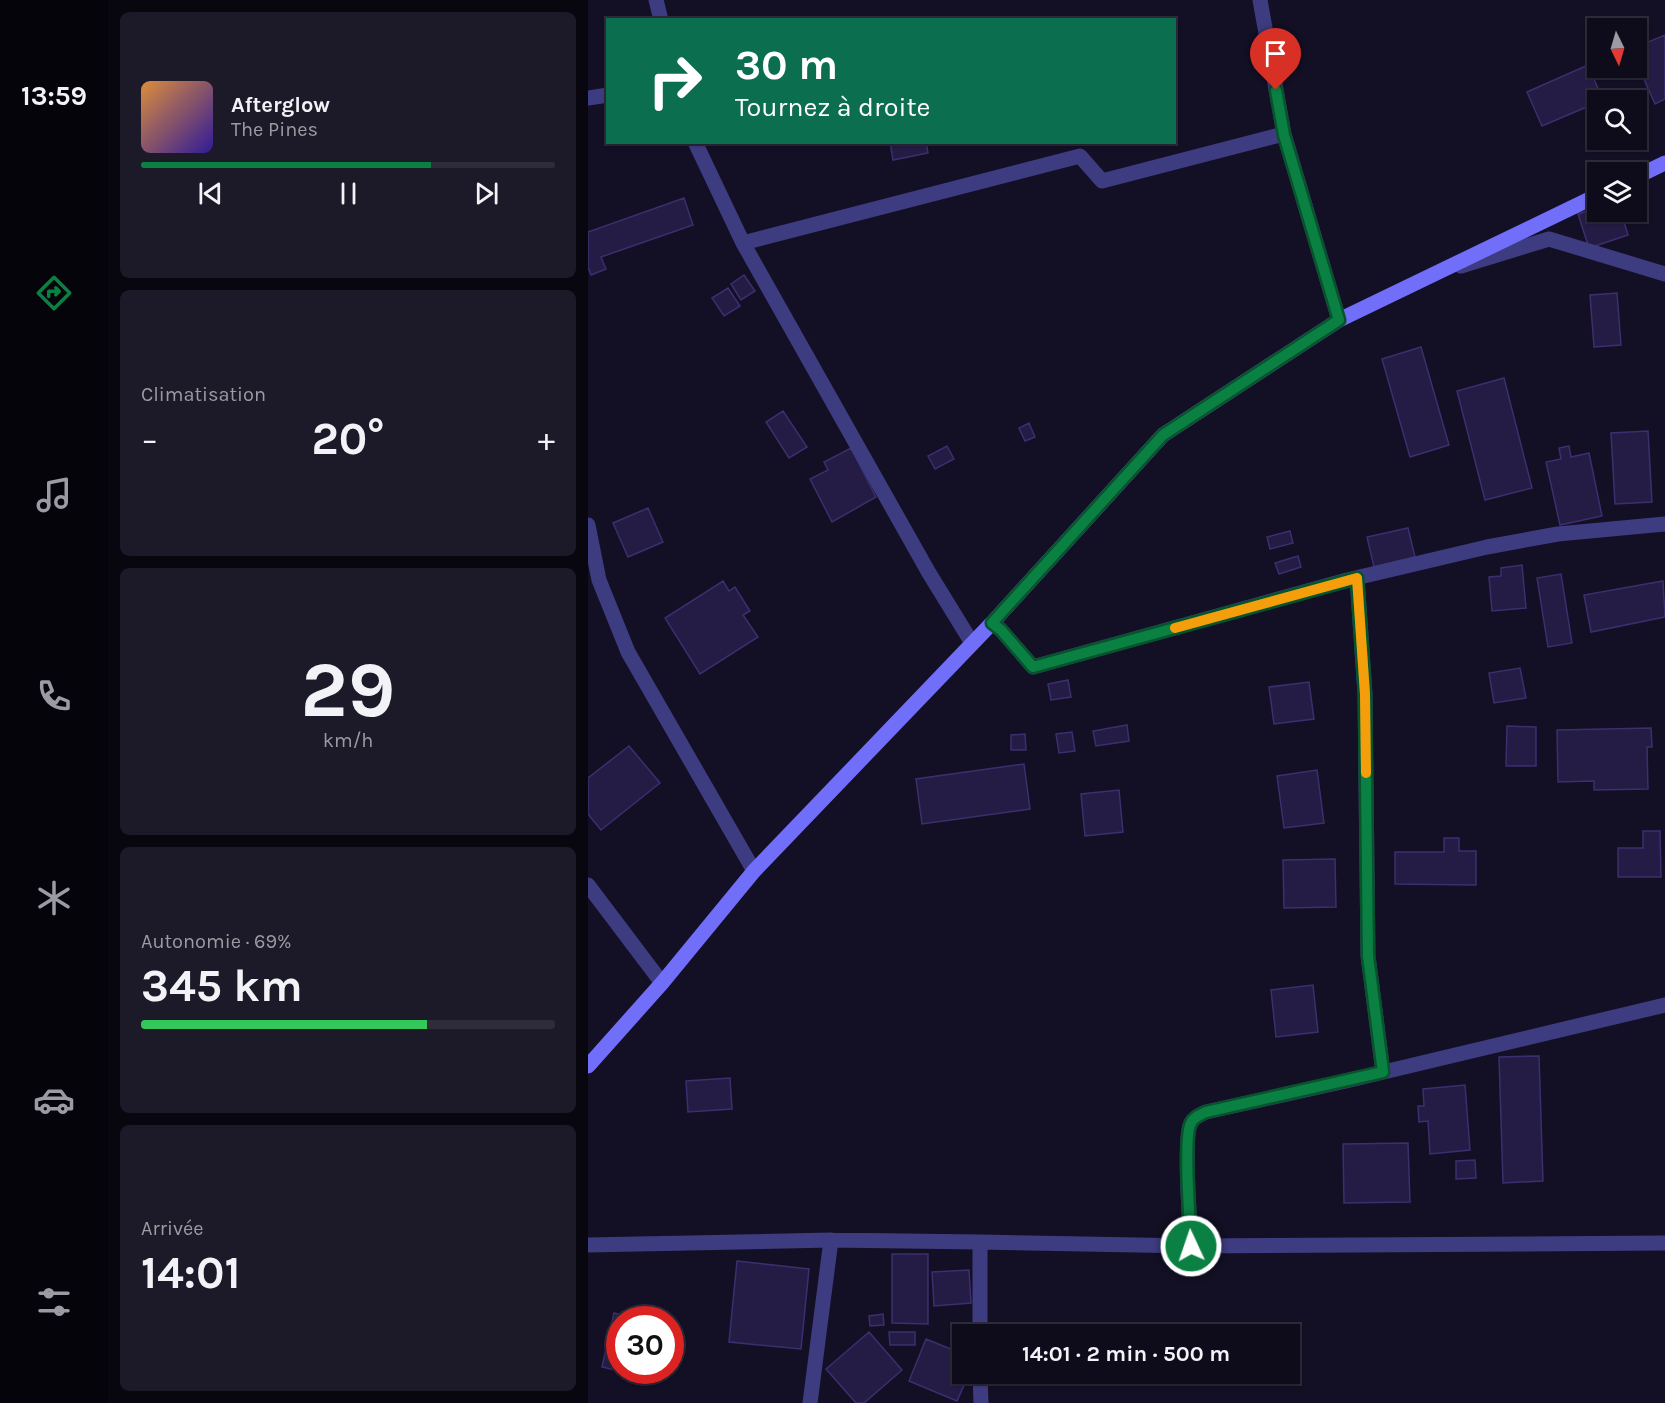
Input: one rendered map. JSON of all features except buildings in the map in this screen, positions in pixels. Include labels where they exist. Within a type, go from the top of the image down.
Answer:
[{"type":"street","points":[[656,0],[660,18]]},
{"type":"street","points":[[1260,0],[1284,135],[1339,320]]},
{"type":"street","points":[[588,98],[606,95]]},
{"type":"street","points":[[743,243],[1080,156],[1102,181],[1284,135]]},
{"type":"street","points":[[696,144],[743,243],[923,563],[972,643]]},
{"type":"street","points":[[1647,172],[1665,163]]},
{"type":"street","points":[[588,1066],[662,983],[754,871],[992,623],[1163,435],[1339,320],[1587,200]]},
{"type":"street","points":[[1430,276],[1549,239],[1665,274]]},
{"type":"street","points":[[992,623],[1001,630],[1033,667],[1357,578],[1487,548],[1558,534],[1665,524]]},
{"type":"street","points":[[588,525],[599,580],[628,652],[754,871]]},
{"type":"street","points":[[1357,578],[1365,694],[1368,956],[1383,1072]]},
{"type":"street","points":[[588,885],[662,983]]},
{"type":"street","points":[[1191,1246],[1187,1155],[1190,1124],[1196,1116],[1665,1005]]},
{"type":"street","points":[[588,1245],[831,1240],[1191,1246],[1665,1243]]},
{"type":"street","points":[[810,1403],[831,1240]]},
{"type":"street","points":[[980,1242],[980,1324]]},
{"type":"street","points":[[981,1384],[981,1403]]},
{"type":"slow traffic","points":[[1175,628],[1357,578],[1365,694],[1366,773]]},
{"type":"route","points":[[1191,1246],[1187,1155],[1190,1124],[1196,1116],[1383,1072],[1368,956],[1365,694],[1357,578],[1033,667],[1001,630],[992,623],[1163,435],[1339,320],[1284,135],[1276,90]]}]
